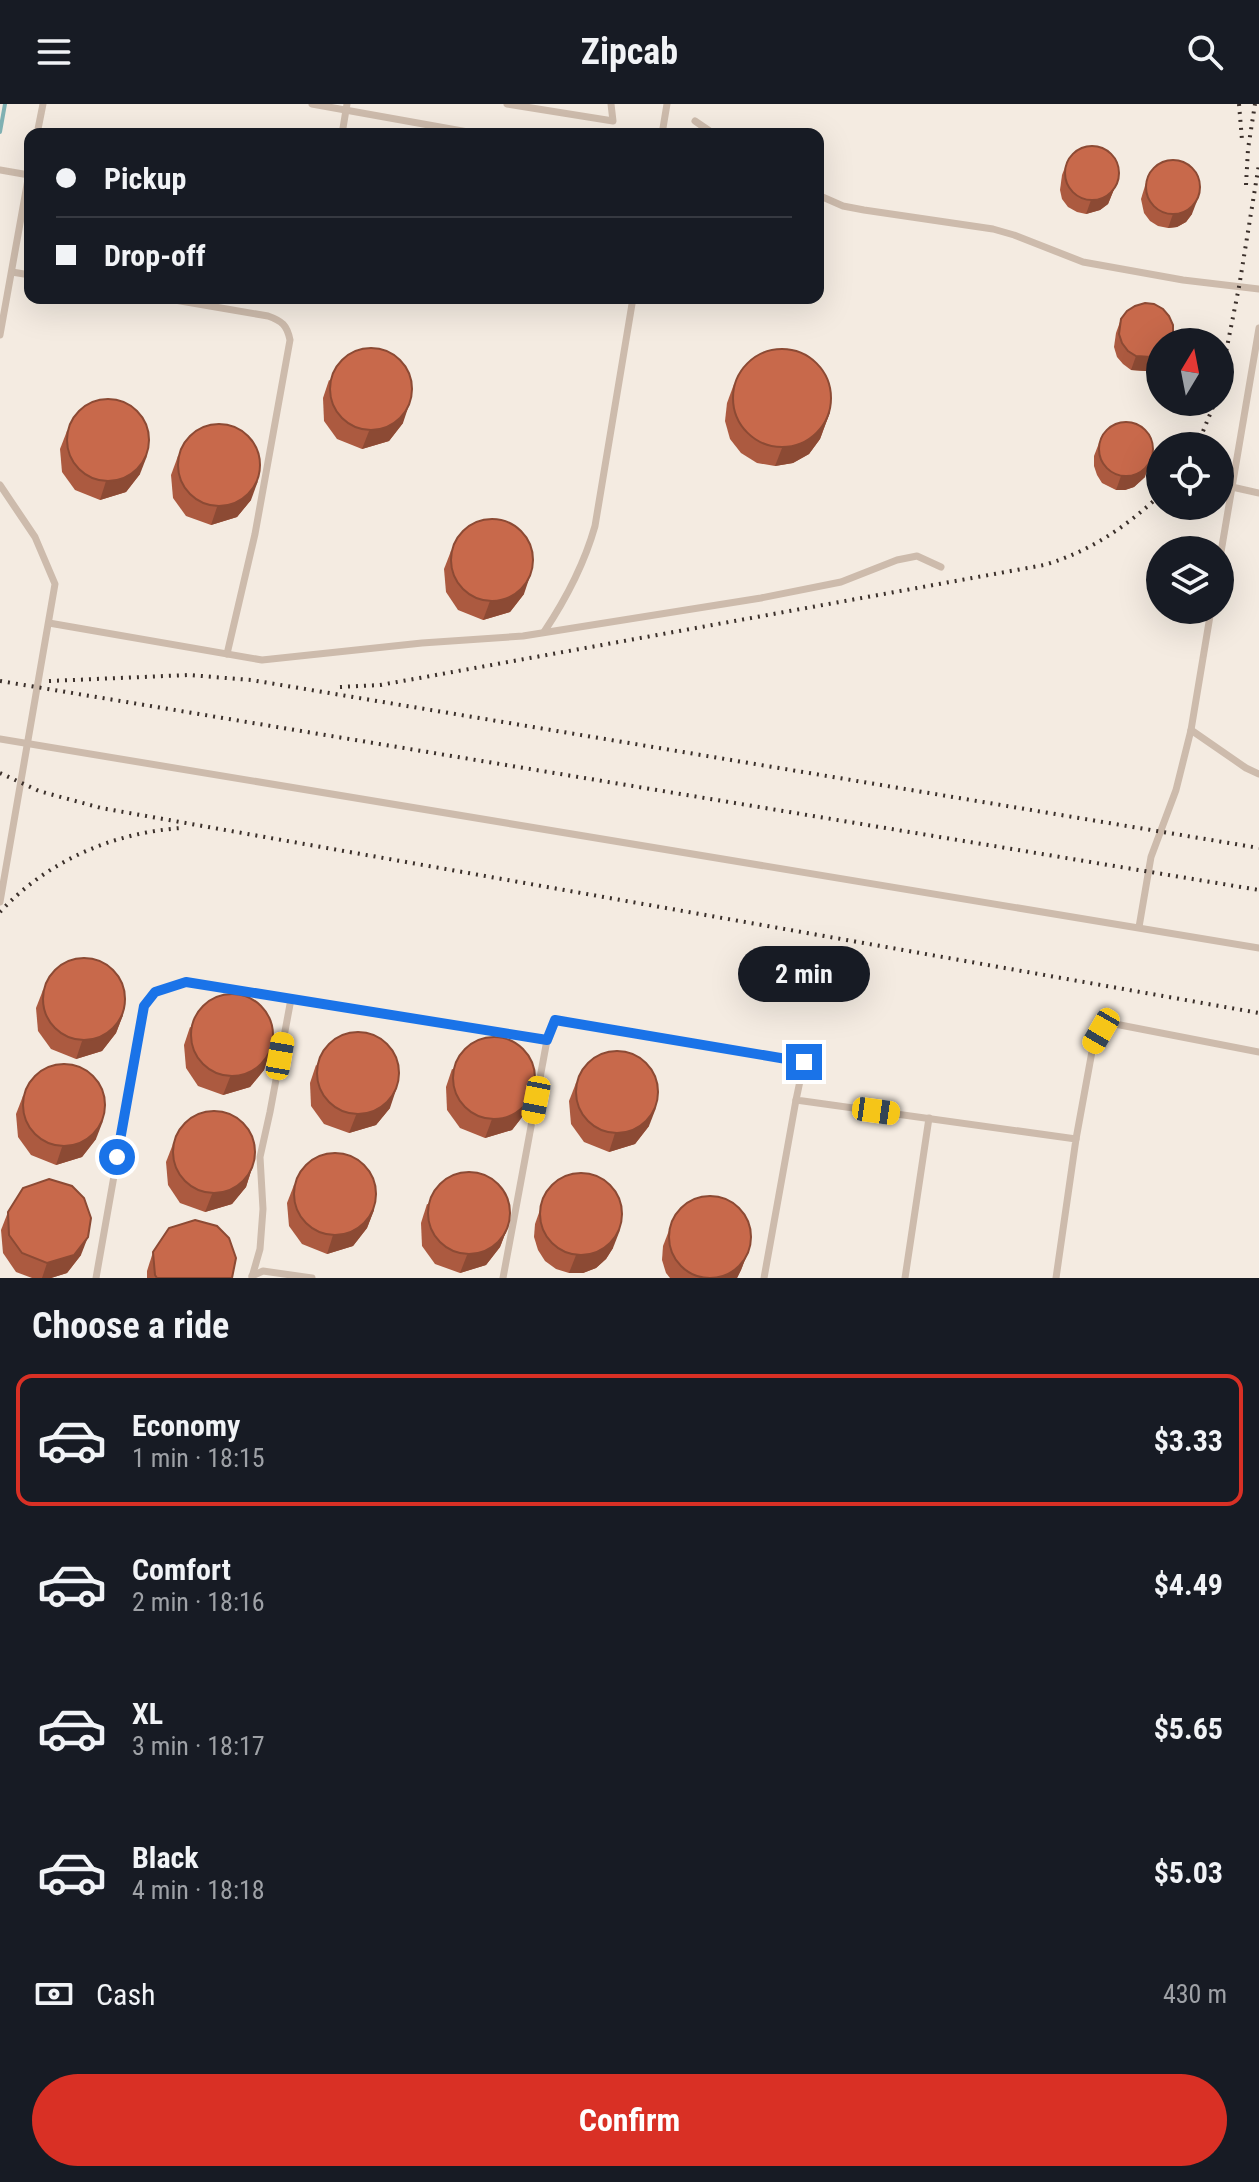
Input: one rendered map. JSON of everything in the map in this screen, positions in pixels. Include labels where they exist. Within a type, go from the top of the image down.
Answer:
[{"type":"lane","points":[[38,128],[43,104]]},
{"type":"lane","points":[[312,104],[347,107],[450,128]]},
{"type":"lane","points":[[507,104],[613,121],[611,104]]},
{"type":"lane","points":[[663,128],[667,104]]},
{"type":"lane","points":[[343,128],[347,107]]},
{"type":"lane","points":[[695,121],[705,128]]},
{"type":"lane","points":[[0,170],[24,172]]},
{"type":"lane","points":[[824,198],[864,210],[993,229],[1083,262],[1183,280],[1259,289]]},
{"type":"lane","points":[[0,335],[24,201]]},
{"type":"lane","points":[[12,272],[24,274]]},
{"type":"lane","points":[[198,304],[268,316],[282,322],[290,340],[255,534],[227,654]]},
{"type":"lane","points":[[544,632],[573,583],[595,526],[632,304]]},
{"type":"lane","points":[[1234,475],[1259,328]]},
{"type":"lane","points":[[0,485],[35,537],[55,584],[0,902]]},
{"type":"lane","points":[[1234,487],[1259,493]]},
{"type":"lane","points":[[49,623],[262,660],[544,632],[761,598],[841,582],[897,560],[917,556],[941,567]]},
{"type":"lane","points":[[1139,927],[1151,857],[1176,790],[1191,730],[1209,624]]},
{"type":"lane","points":[[1191,730],[1259,774]]},
{"type":"lane","points":[[0,739],[1259,948]]},
{"type":"lane","points":[[96,1278],[144,1006],[155,992],[186,982],[547,1040]]},
{"type":"lane","points":[[250,1277],[260,1249],[263,1209],[260,1157],[291,999]]},
{"type":"lane","points":[[503,1278],[547,1040],[555,1020],[804,1062],[764,1278]]},
{"type":"lane","points":[[1056,1278],[1076,1139],[1093,1046],[1101,1031],[1115,1024],[1259,1052]]},
{"type":"lane","points":[[796,1100],[1076,1139]]},
{"type":"lane","points":[[905,1278],[929,1118]]},
{"type":"lane","points":[[250,1277],[263,1271],[312,1278]]},
{"type":"building","points":[[1092,146],[1111,154],[1119,173],[1111,192],[1092,200],[1073,192],[1065,173],[1073,154]]},
{"type":"building","points":[[1173,160],[1192,168],[1200,187],[1192,206],[1173,214],[1154,206],[1146,187],[1154,168]]},
{"type":"building","points":[[1154,304],[1163,309],[1173,325],[1173,328],[1146,328],[1146,357],[1128,351],[1119,334],[1121,319],[1135,306]]},
{"type":"building","points":[[371,348],[387,351],[400,360],[409,373],[412,389],[409,405],[400,418],[387,427],[371,430],[355,427],[342,418],[333,405],[330,389],[333,373],[342,360],[355,351]]},
{"type":"building","points":[[782,349],[801,352],[817,363],[828,379],[831,398],[828,417],[817,433],[801,444],[782,447],[763,444],[747,433],[736,417],[733,398],[736,379],[747,363],[763,352]]},
{"type":"building","points":[[108,399],[124,402],[137,411],[146,424],[149,440],[146,456],[137,469],[124,478],[108,481],[92,478],[79,469],[70,456],[67,440],[70,424],[79,411],[92,402]]},
{"type":"building","points":[[1126,422],[1145,430],[1145,468],[1126,476],[1107,468],[1099,449],[1107,430]]},
{"type":"building","points":[[219,424],[235,427],[248,436],[257,449],[260,465],[257,481],[248,494],[235,503],[219,506],[203,503],[190,494],[181,481],[178,465],[181,449],[190,436],[203,427]]},
{"type":"building","points":[[492,519],[508,522],[521,531],[530,544],[533,560],[530,576],[521,589],[508,598],[492,601],[476,598],[463,589],[454,576],[451,560],[454,544],[463,531],[476,522]]},
{"type":"building","points":[[84,958],[100,961],[113,970],[122,983],[125,999],[122,1015],[113,1028],[100,1037],[84,1040],[68,1037],[55,1028],[46,1015],[43,999],[46,983],[55,970],[68,961]]},
{"type":"building","points":[[232,994],[248,997],[261,1006],[270,1019],[273,1035],[270,1051],[261,1064],[248,1073],[232,1076],[216,1073],[203,1064],[194,1051],[191,1035],[194,1019],[203,1006],[216,997]]},
{"type":"building","points":[[358,1032],[374,1035],[387,1044],[396,1057],[399,1073],[396,1089],[387,1102],[374,1111],[358,1114],[342,1111],[329,1102],[320,1089],[317,1073],[320,1057],[329,1044],[342,1035]]},
{"type":"building","points":[[494,1037],[510,1040],[523,1049],[532,1062],[535,1078],[532,1094],[523,1107],[510,1116],[494,1119],[478,1116],[465,1107],[456,1094],[453,1078],[456,1062],[465,1049],[478,1040]]},
{"type":"building","points":[[617,1051],[633,1054],[646,1063],[655,1076],[658,1092],[655,1108],[646,1121],[633,1130],[617,1133],[601,1130],[588,1121],[579,1108],[576,1092],[579,1076],[588,1063],[601,1054]]},
{"type":"building","points":[[64,1064],[80,1067],[93,1076],[102,1089],[105,1105],[102,1121],[93,1134],[80,1143],[64,1146],[48,1143],[35,1134],[26,1121],[23,1105],[26,1089],[35,1076],[48,1067]]},
{"type":"building","points":[[214,1111],[230,1114],[243,1123],[252,1136],[255,1152],[252,1168],[243,1181],[230,1190],[214,1193],[198,1190],[185,1181],[176,1168],[173,1152],[176,1136],[185,1123],[198,1114]]},
{"type":"building","points":[[335,1153],[351,1156],[364,1165],[373,1178],[376,1194],[373,1210],[364,1223],[351,1232],[335,1235],[319,1232],[306,1223],[297,1210],[294,1194],[297,1178],[306,1165],[319,1156]]},
{"type":"building","points":[[469,1172],[485,1175],[498,1184],[507,1197],[510,1213],[507,1229],[498,1242],[485,1251],[469,1254],[453,1251],[440,1242],[431,1229],[428,1213],[431,1197],[440,1184],[453,1175]]},
{"type":"building","points":[[581,1173],[597,1176],[610,1185],[619,1198],[622,1214],[619,1230],[610,1243],[597,1252],[581,1255],[565,1252],[552,1243],[543,1230],[540,1214],[543,1198],[552,1185],[565,1176]]},
{"type":"building","points":[[49,1179],[72,1186],[84,1198],[91,1218],[88,1237],[74,1255],[47,1263],[22,1253],[9,1235],[8,1212],[23,1188]]},
{"type":"building","points":[[710,1196],[726,1199],[739,1208],[748,1221],[751,1237],[748,1253],[739,1266],[726,1275],[710,1278],[694,1275],[681,1266],[672,1253],[669,1237],[672,1221],[681,1208],[694,1199]]},
{"type":"building","points":[[195,1220],[217,1226],[229,1238],[236,1258],[232,1278],[157,1278],[153,1252],[169,1228]]},
{"type":"waterway","points":[[0,132],[5,104]]},
{"type":"railway","points":[[1239,104],[1242,140]]},
{"type":"railway","points":[[1246,185],[1255,104]]},
{"type":"railway","points":[[1231,328],[1259,164]]},
{"type":"railway","points":[[1203,432],[1209,416]]},
{"type":"railway","points":[[340,687],[380,685],[1044,565],[1061,560],[1106,537],[1146,507]]},
{"type":"railway","points":[[49,681],[189,675],[251,680],[1259,848]]},
{"type":"railway","points":[[0,681],[1259,890]]},
{"type":"railway","points":[[0,773],[39,791],[101,808],[1259,1013]]},
{"type":"railway","points":[[0,912],[38,878],[82,853],[130,836],[181,828]]},
{"type":"route","points":[[117,1157],[144,1006],[155,992],[186,982],[547,1040],[555,1020],[804,1062]]}]
